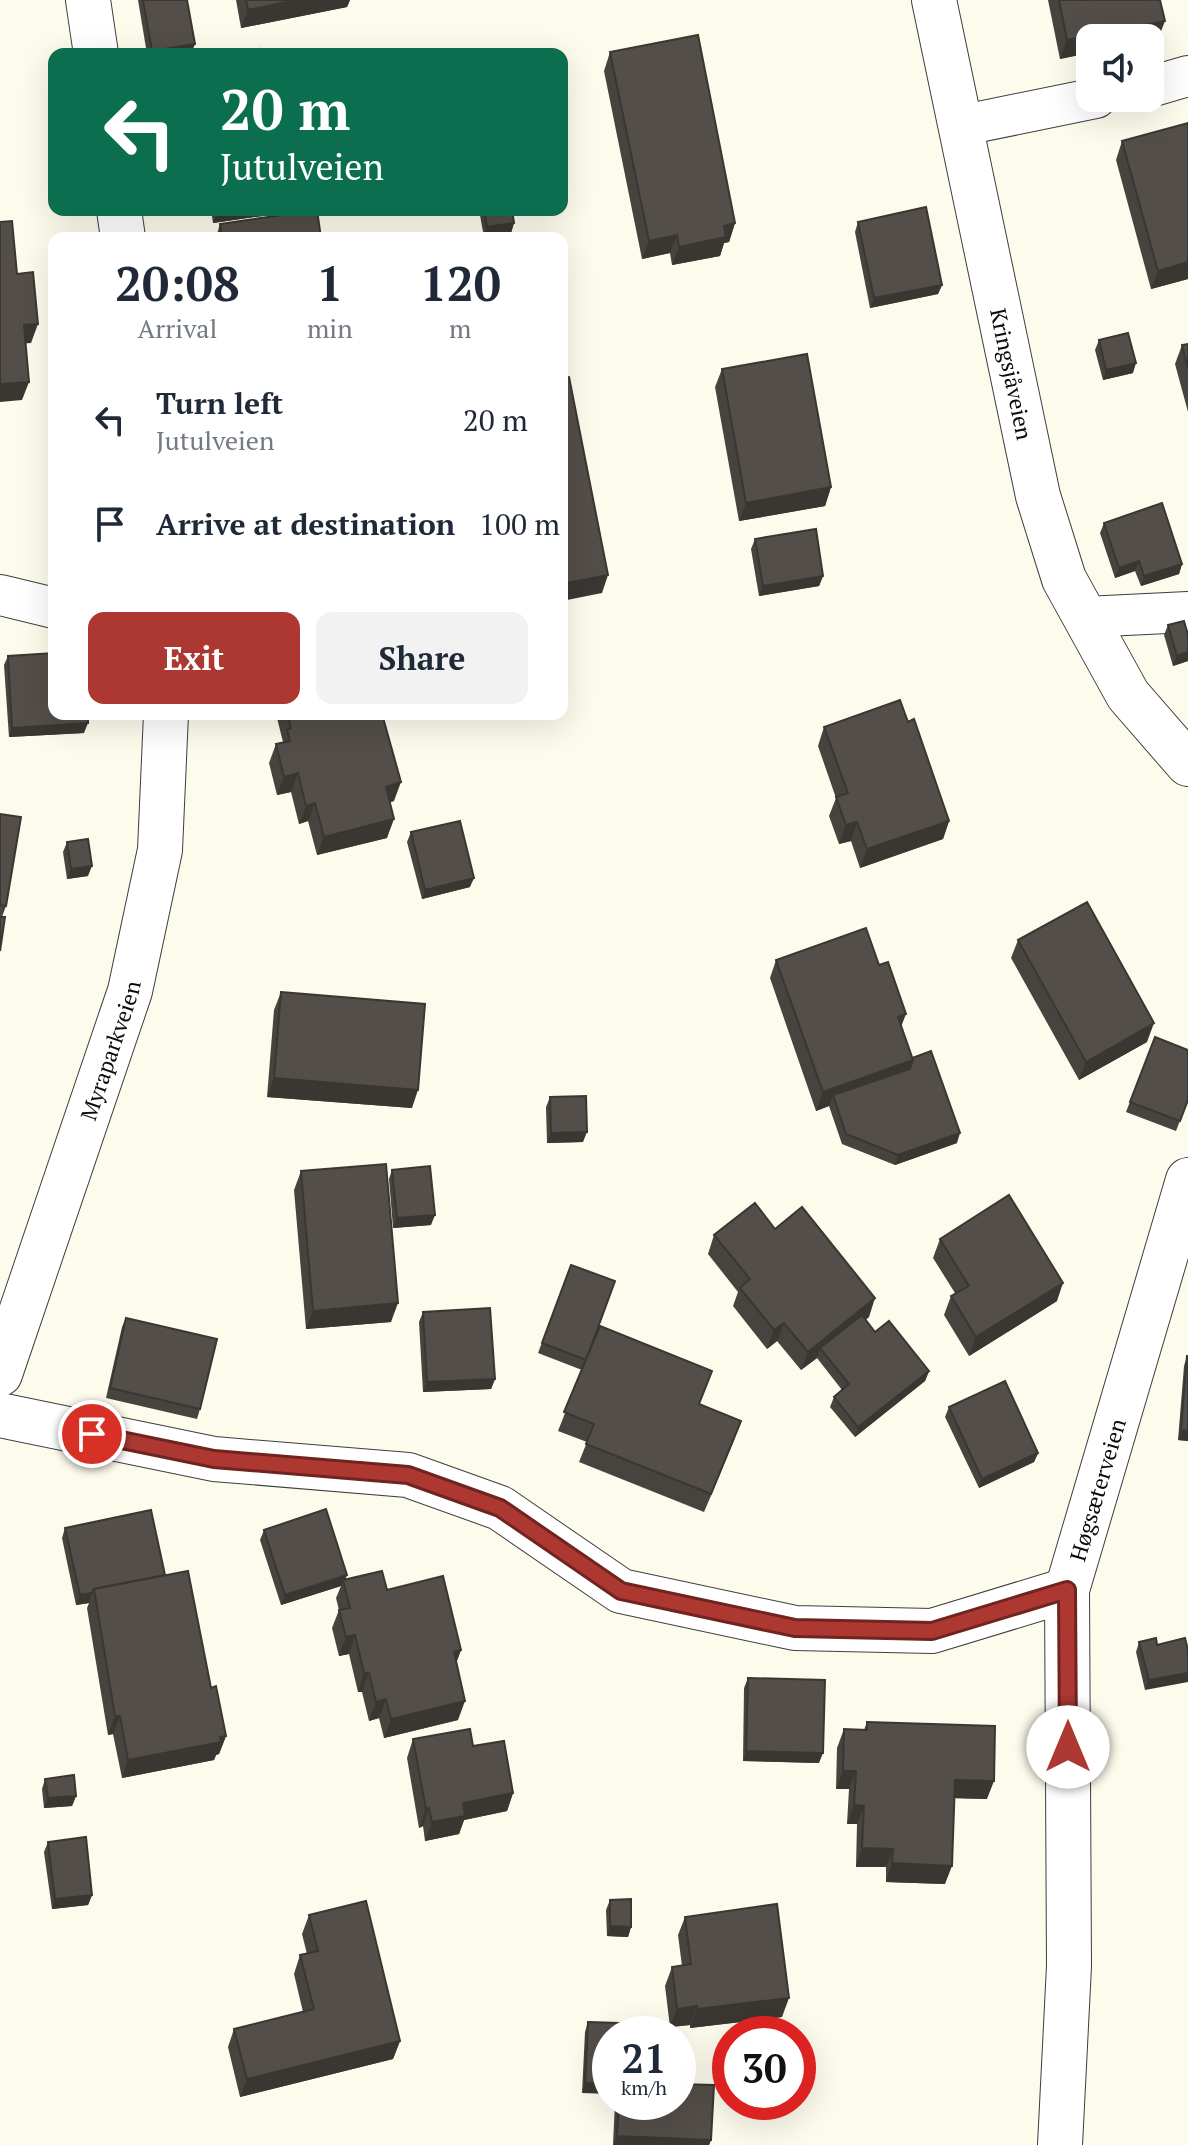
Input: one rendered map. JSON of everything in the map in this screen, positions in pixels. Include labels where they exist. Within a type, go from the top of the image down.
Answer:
[{"type":"street","points":[[88,0],[95,48]]},
{"type":"street","name":"Kringsjåveien","points":[[934,0],[1038,496],[1064,579],[1128,695],[1188,764]]},
{"type":"street","name":"Myraparkveien","points":[[0,1374],[130,991],[160,850],[166,720]]},
{"type":"street","name":"Høgsæterveien","points":[[1060,2145],[1069,1966],[1067,1590],[1188,1180]]},
{"type":"street","points":[[0,1415],[214,1459],[408,1475],[500,1508],[621,1591],[795,1628],[932,1631],[1067,1590]]},
{"type":"lane","points":[[1164,83],[1188,76]]},
{"type":"lane","points":[[959,126],[1076,102]]},
{"type":"lane","points":[[0,595],[48,607]]},
{"type":"lane","points":[[1085,617],[1188,612]]},
{"type":"building","points":[[143,0],[187,0],[195,44],[151,48]]},
{"type":"building","points":[[246,0],[295,0],[248,10]]},
{"type":"building","points":[[1059,0],[1160,0],[1165,21],[1150,24],[1076,24],[1076,38],[1067,40]]},
{"type":"building","points":[[698,35],[735,223],[724,226],[726,237],[679,247],[677,235],[649,241],[610,52]]},
{"type":"building","points":[[1188,123],[1188,262],[1158,271],[1122,141]]},
{"type":"building","points":[[926,207],[942,285],[874,298],[858,222]]},
{"type":"building","points":[[275,216],[318,216],[320,232],[221,232],[220,224]]},
{"type":"building","points":[[485,216],[513,216],[514,223],[487,227]]},
{"type":"building","points":[[12,221],[17,274],[33,272],[38,324],[24,325],[29,382],[0,384],[0,222]]},
{"type":"building","points":[[1128,333],[1136,363],[1106,370],[1099,340]]},
{"type":"building","points":[[1188,344],[1188,369],[1182,345]]},
{"type":"building","points":[[807,354],[831,487],[746,503],[722,369]]},
{"type":"building","points":[[568,377],[608,575],[568,583]]},
{"type":"building","points":[[1162,503],[1182,564],[1144,576],[1139,561],[1119,568],[1104,523]]},
{"type":"building","points":[[816,529],[823,576],[763,586],[755,539]]},
{"type":"building","points":[[1184,621],[1188,652],[1177,656],[1168,625]]},
{"type":"building","points":[[48,653],[48,720],[88,720],[88,723],[12,728],[8,656]]},
{"type":"building","points":[[900,700],[908,722],[914,719],[949,821],[867,849],[857,822],[846,825],[836,797],[848,793],[824,727]]},
{"type":"building","points":[[289,720],[384,720],[401,782],[386,787],[394,819],[324,837],[315,803],[306,806],[298,773],[284,777],[276,744],[290,741],[287,730],[291,728]]},
{"type":"building","points":[[0,814],[21,817],[6,906],[0,905]]},
{"type":"building","points":[[460,821],[474,878],[425,890],[411,832]]},
{"type":"building","points":[[88,839],[92,866],[71,869],[67,842]]},
{"type":"building","points":[[1087,902],[1154,1023],[1086,1062],[1018,940]]},
{"type":"building","points":[[0,917],[5,917],[0,951]]},
{"type":"building","points":[[866,928],[879,965],[888,962],[906,1014],[898,1017],[913,1060],[823,1092],[776,960]]},
{"type":"building","points":[[281,992],[425,1004],[418,1090],[274,1078]]},
{"type":"building","points":[[1155,1037],[1188,1050],[1188,1100],[1180,1121],[1130,1102]]},
{"type":"building","points":[[931,1051],[960,1133],[898,1155],[846,1134],[833,1095],[910,1069],[912,1058]]},
{"type":"building","points":[[586,1096],[587,1132],[551,1133],[550,1097]]},
{"type":"building","points":[[386,1164],[398,1303],[313,1311],[301,1171]]},
{"type":"building","points":[[430,1166],[435,1215],[397,1218],[392,1170]]},
{"type":"building","points":[[1009,1195],[1063,1283],[976,1337],[951,1296],[969,1286],[940,1239]]},
{"type":"building","points":[[755,1203],[775,1229],[802,1207],[875,1298],[808,1352],[784,1323],[774,1330],[740,1288],[750,1279],[714,1235]]},
{"type":"building","points":[[571,1265],[615,1281],[586,1360],[542,1343]]},
{"type":"building","points":[[490,1308],[495,1379],[427,1382],[423,1312]]},
{"type":"building","points":[[862,1315],[875,1332],[889,1321],[929,1371],[858,1427],[834,1397],[849,1384],[820,1348]]},
{"type":"building","points":[[126,1318],[217,1339],[200,1409],[110,1388]]},
{"type":"building","points":[[600,1326],[712,1371],[699,1404],[741,1421],[711,1494],[586,1444],[594,1424],[564,1412]]},
{"type":"building","points":[[1188,1356],[1188,1431],[1181,1430]]},
{"type":"building","points":[[1005,1381],[1038,1453],[982,1479],[949,1407]]},
{"type":"building","points":[[326,1509],[347,1575],[285,1595],[264,1530]]},
{"type":"building","points":[[151,1510],[165,1575],[94,1589],[92,1593],[80,1595],[65,1528]]},
{"type":"building","points":[[188,1571],[211,1688],[216,1686],[226,1736],[220,1737],[221,1742],[128,1760],[120,1716],[115,1716],[94,1589]]},
{"type":"building","points":[[382,1571],[387,1590],[443,1576],[461,1650],[454,1652],[465,1701],[391,1719],[386,1699],[376,1702],[369,1673],[364,1673],[355,1635],[346,1637],[339,1610],[350,1608],[343,1580]]},
{"type":"building","points":[[1156,1638],[1157,1645],[1185,1638],[1188,1673],[1149,1680],[1139,1642]]},
{"type":"building","points":[[748,1678],[825,1680],[823,1753],[746,1751]]},
{"type":"building","points":[[867,1722],[995,1726],[994,1781],[955,1780],[952,1866],[892,1863],[893,1849],[862,1848],[864,1806],[854,1805],[856,1771],[843,1771],[844,1729],[867,1730]]},
{"type":"building","points":[[470,1729],[473,1746],[504,1741],[513,1793],[463,1803],[465,1816],[432,1822],[429,1808],[426,1809],[413,1739]]},
{"type":"building","points":[[74,1775],[76,1796],[48,1798],[45,1779]]},
{"type":"building","points":[[86,1837],[92,1895],[55,1899],[48,1842]]},
{"type":"building","points":[[631,1899],[631,1927],[610,1926],[610,1900]]},
{"type":"building","points":[[366,1901],[400,2041],[247,2079],[234,2029],[314,2009],[300,1955],[318,1951],[309,1915]]},
{"type":"building","points":[[777,1904],[789,1998],[677,2009],[672,1967],[691,1964],[685,1917]]},
{"type":"building","points":[[588,2022],[592,2022],[592,2083],[585,2083]]},
{"type":"building","points":[[696,2084],[712,2085],[711,2140],[617,2136],[618,2120],[696,2120]]},
{"type":"route","points":[[92,1434],[214,1459],[408,1475],[500,1508],[621,1591],[795,1628],[932,1631],[1067,1590],[1068,1747]]}]
